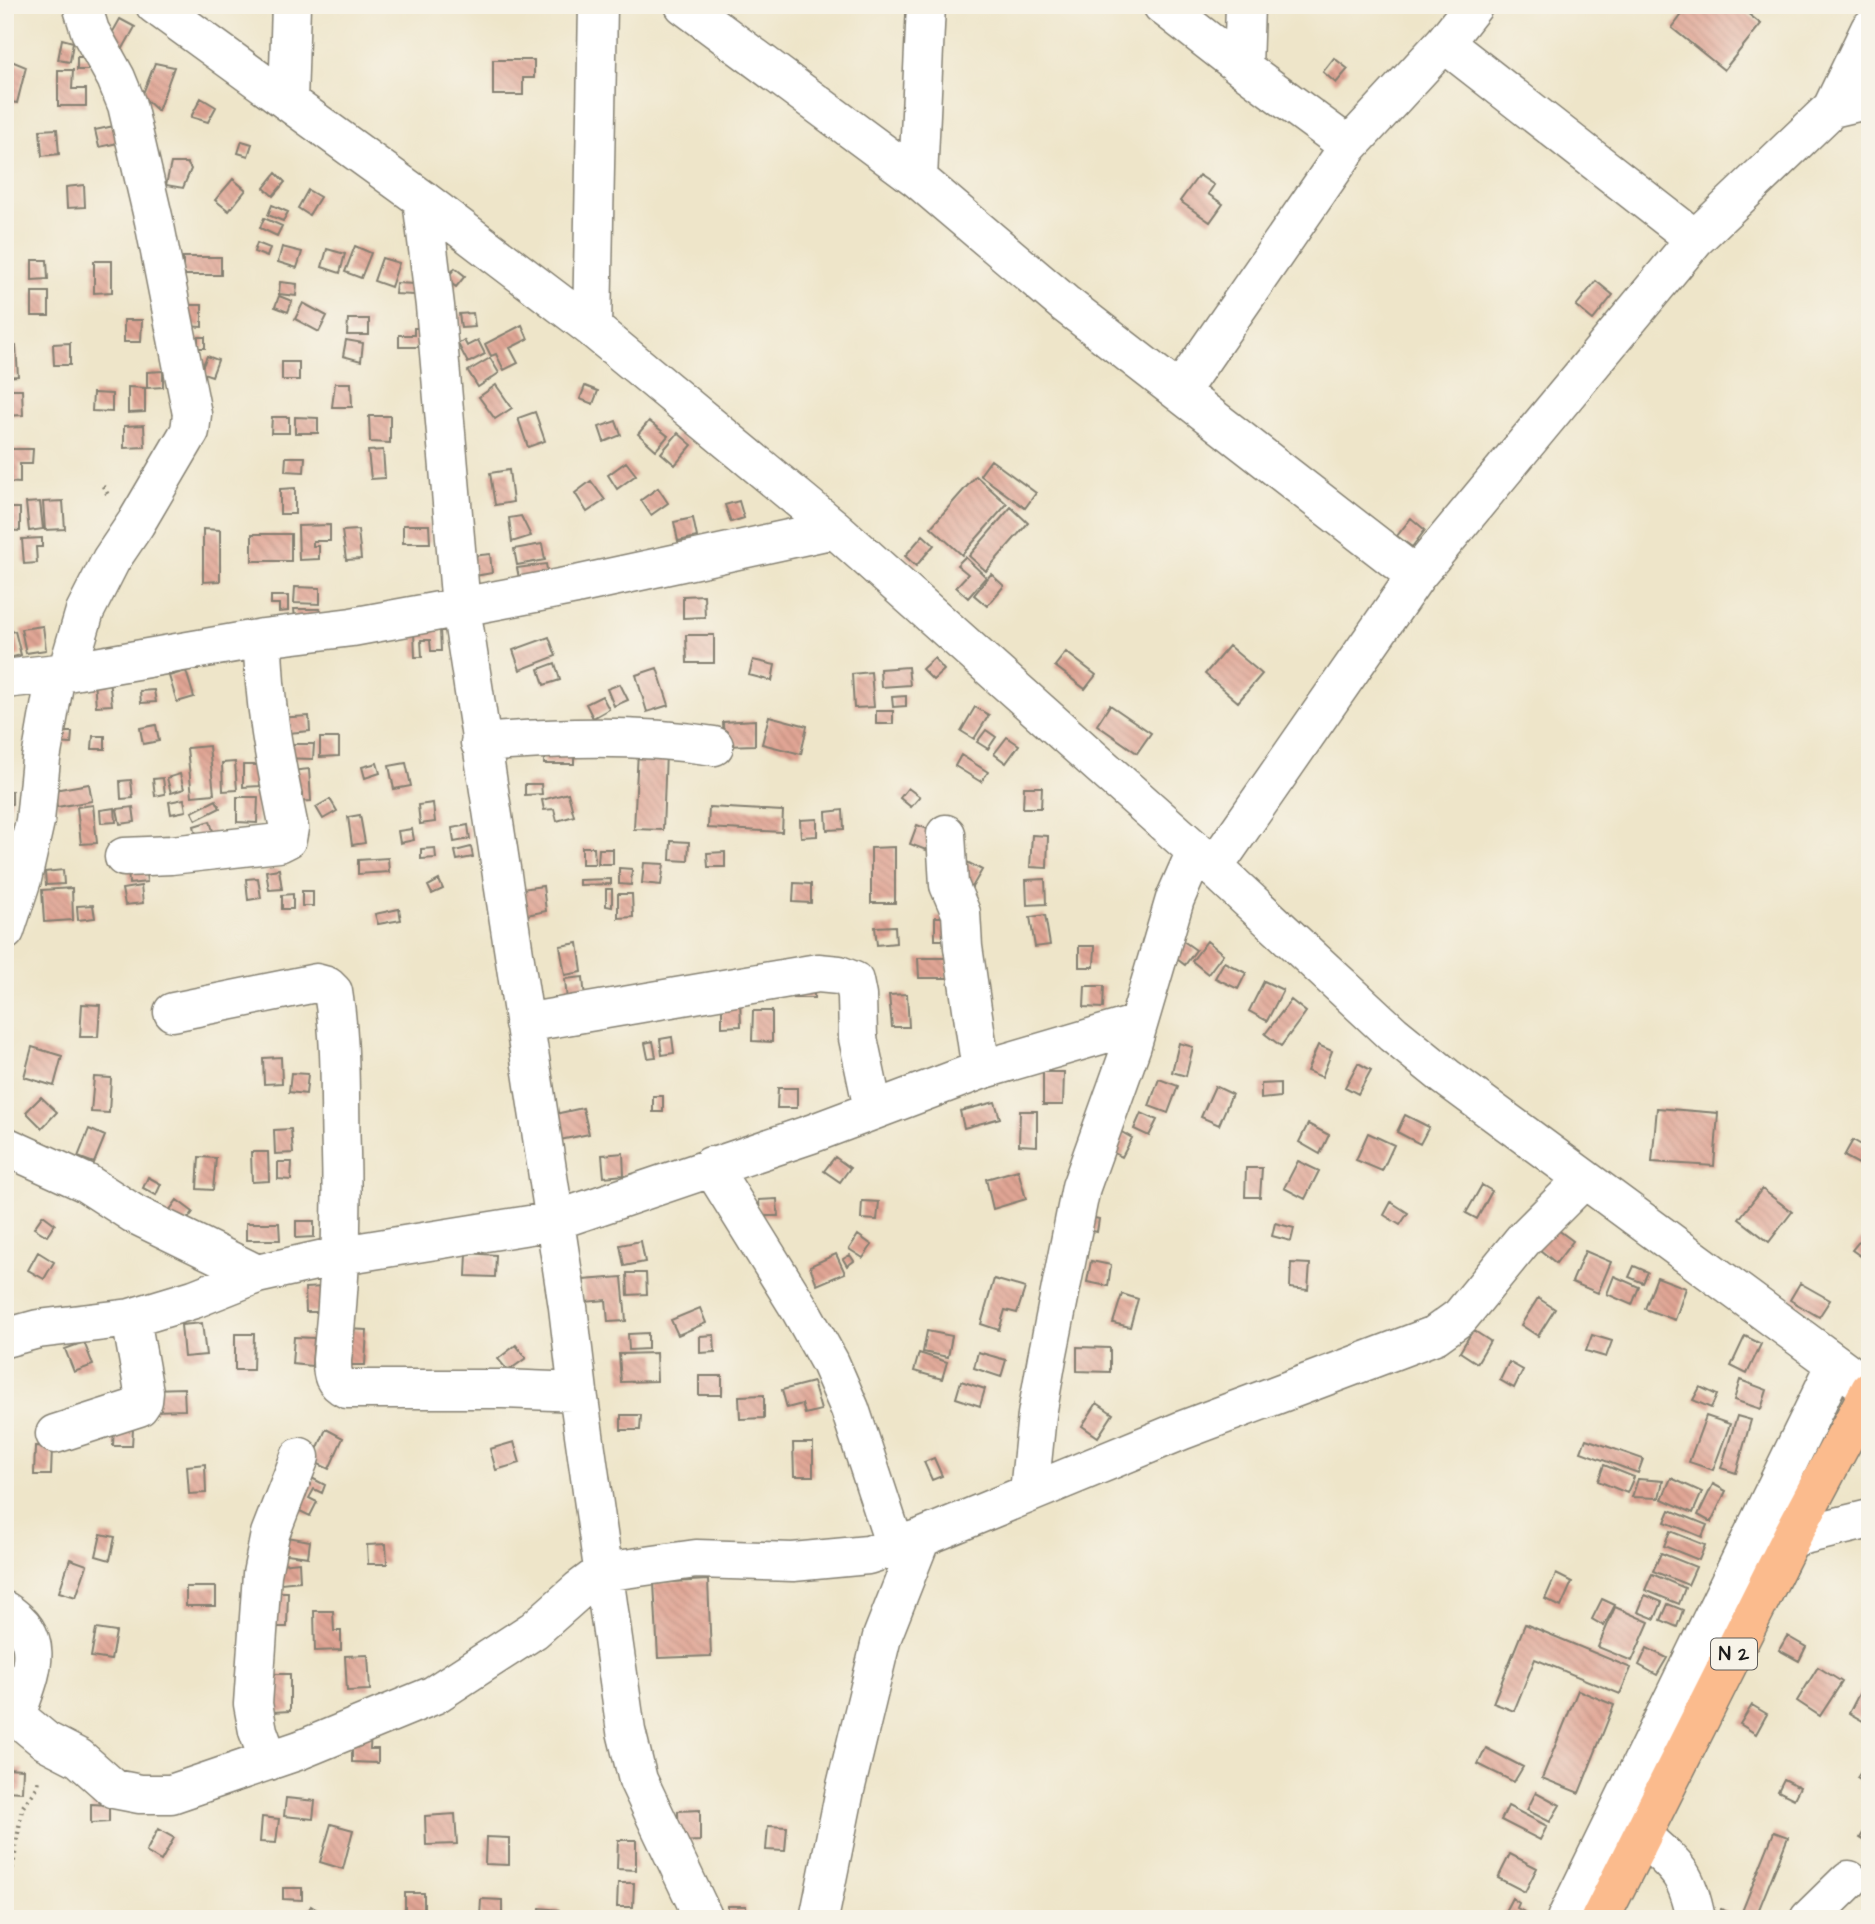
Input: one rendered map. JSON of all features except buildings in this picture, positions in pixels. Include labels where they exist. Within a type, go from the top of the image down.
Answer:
[{"type":"main road","name":"N 2","points":[[1600,1919],[1791,1538],[1870,1390]]},
{"type":"street","points":[[5,931],[22,879],[35,821],[41,759],[62,673],[85,611],[111,560],[190,431],[192,414],[157,234],[127,105],[116,78],[90,31],[82,5]]},
{"type":"street","points":[[155,5],[422,199],[592,328],[835,529],[1205,859],[1393,1034],[1583,1180],[1870,1390]]},
{"type":"street","points":[[288,101],[291,5]]},
{"type":"street","points":[[592,328],[598,5]]},
{"type":"street","points":[[684,5],[918,179],[1064,303],[1416,576]]},
{"type":"street","points":[[918,179],[926,5]]},
{"type":"street","points":[[1162,5],[1349,146]]},
{"type":"street","points":[[1243,68],[1245,5]]},
{"type":"street","points":[[1180,391],[1349,146],[1444,43],[1474,5]]},
{"type":"street","points":[[1029,1492],[1037,1415],[1081,1187],[1138,1024],[1175,900],[1416,576],[1695,239],[1832,108],[1870,29]]},
{"type":"street","points":[[1444,43],[1695,239]]},
{"type":"street","points":[[1832,108],[1870,99]]},
{"type":"street","points":[[422,199],[435,306],[461,607],[568,1307],[625,1731],[638,1780],[704,1919]]},
{"type":"street","points":[[5,679],[62,673],[262,638],[352,627],[576,585],[835,529]]},
{"type":"street","points":[[124,857],[171,855],[279,843],[287,839],[289,828],[270,736],[262,638]]},
{"type":"street","points":[[480,743],[550,737],[602,737],[714,746]]},
{"type":"street","points":[[947,834],[948,885],[961,913],[963,947],[981,1070]]},
{"type":"street","points":[[524,1023],[818,973],[839,975],[854,981],[858,1038],[873,1109]]},
{"type":"street","points":[[173,1012],[316,983],[327,986],[333,992],[341,1078],[342,1255],[332,1360],[332,1376],[337,1383],[347,1389],[578,1392]]},
{"type":"street","points":[[5,1338],[38,1329],[131,1318],[194,1299],[257,1274],[342,1255],[554,1221],[811,1134],[981,1070],[1138,1024]]},
{"type":"street","points":[[5,1146],[86,1183],[156,1225],[257,1274]]},
{"type":"street","points":[[711,1166],[831,1363],[908,1542],[845,1790],[819,1919]]},
{"type":"street","points":[[5,1611],[29,1632],[33,1645],[33,1665],[10,1711],[46,1741],[79,1758],[114,1788],[140,1794],[171,1794],[369,1723],[434,1695],[534,1630],[603,1572],[696,1559],[793,1562],[868,1555],[908,1542],[1183,1430],[1435,1335],[1460,1317],[1523,1240],[1583,1180]]},
{"type":"street","points":[[55,1434],[139,1407],[143,1401],[144,1392],[131,1318]]},
{"type":"street","points":[[1566,1919],[1836,1364]]},
{"type":"street","points":[[269,1760],[258,1731],[253,1704],[262,1574],[270,1534],[300,1457]]},
{"type":"street","points":[[1791,1538],[1870,1519]]},
{"type":"street","points":[[1643,1837],[1677,1867],[1691,1892],[1696,1919]]},
{"type":"street","points":[[1809,1919],[1849,1880]]},
{"type":"path","points":[[5,1888],[13,1866],[22,1808],[38,1786],[46,1741]]}]
